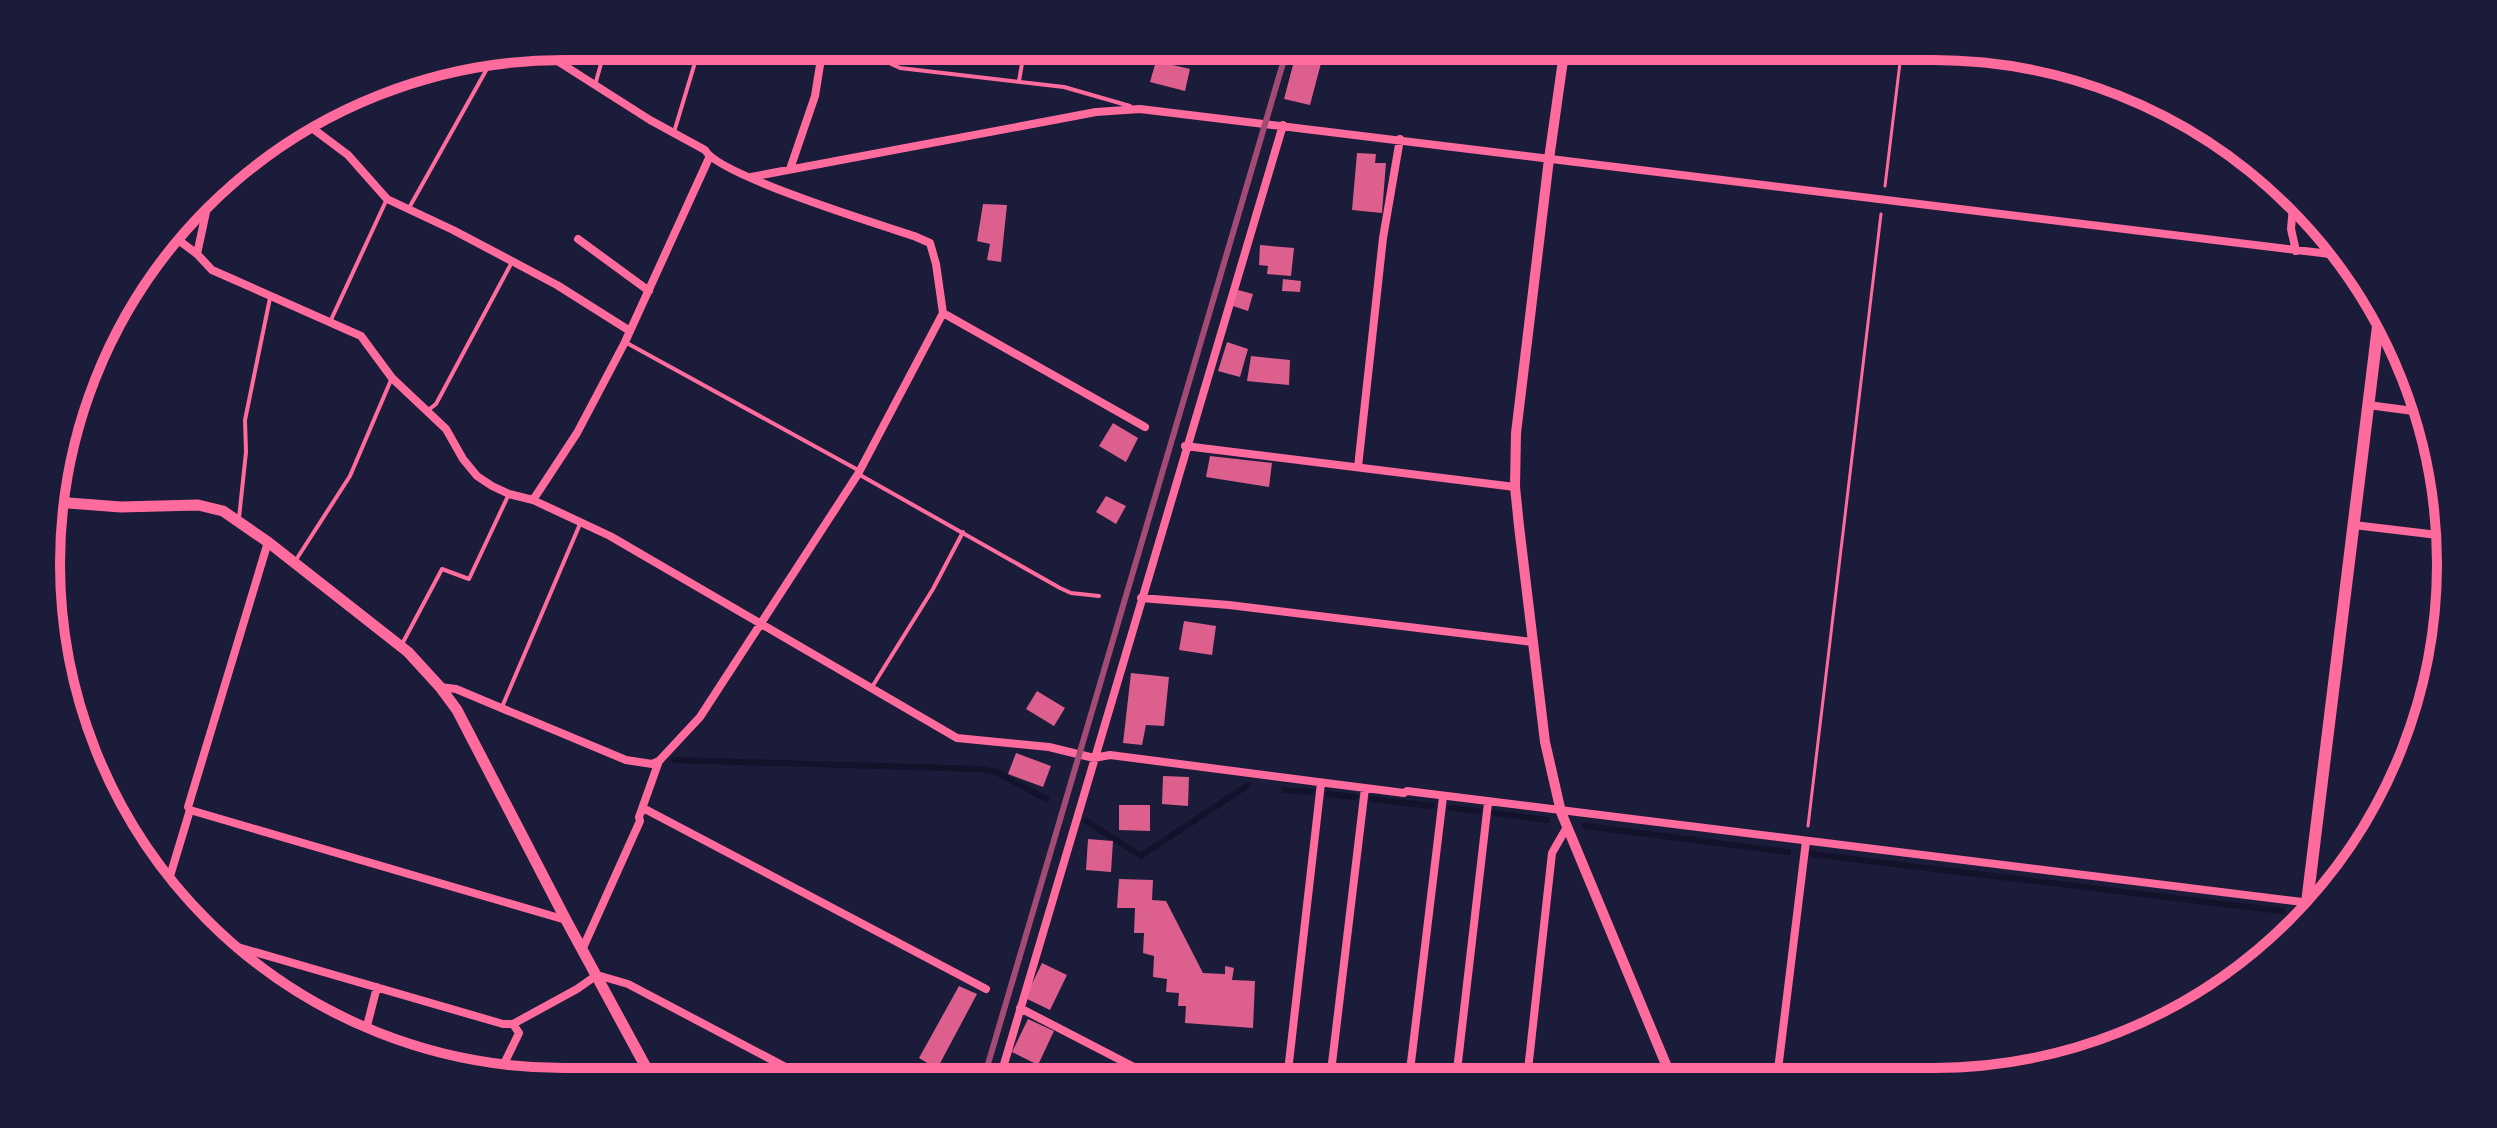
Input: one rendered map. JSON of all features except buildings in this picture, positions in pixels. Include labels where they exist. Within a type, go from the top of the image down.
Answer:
[{"type":"main road","points":[[2314,893],[2378,328]]},
{"type":"main road","points":[[64,503],[121,507],[198,505],[223,511],[268,542],[400,647],[440,687],[457,710],[647,1068]]},
{"type":"street","points":[[440,687],[456,689],[626,760],[652,764],[659,761],[700,717],[858,472],[943,313],[930,243],[790,194],[709,158],[705,150],[556,60]]},
{"type":"street","points":[[790,169],[815,96],[821,60]]},
{"type":"street","points":[[1563,60],[1516,433],[1515,487],[1545,742],[1561,812],[1667,1068]]},
{"type":"street","points":[[751,177],[1096,112],[1140,109],[2331,254]]},
{"type":"street","points":[[1003,1068],[1185,446],[1283,125]]},
{"type":"street","points":[[312,128],[348,155],[387,199],[557,285],[630,331]]},
{"type":"street","points":[[1358,467],[1381,254],[1400,139]]},
{"type":"street","points":[[533,500],[577,433],[625,342],[709,158]]},
{"type":"street","points":[[197,254],[207,209]]},
{"type":"street","points":[[2292,212],[2291,229],[2296,251]]},
{"type":"street","points":[[578,239],[649,291]]},
{"type":"street","points":[[178,240],[212,270],[361,336],[392,378],[446,429],[477,476],[509,494],[533,500],[581,522],[659,563],[957,738],[1049,747],[1094,758],[1110,755],[2305,903]]},
{"type":"street","points":[[943,313],[1145,427]]},
{"type":"street","points":[[2368,405],[2413,411]]},
{"type":"street","points":[[1185,446],[1515,487]]},
{"type":"street","points":[[2354,525],[2436,535]]},
{"type":"street","points":[[170,878],[268,542]]},
{"type":"street","points":[[1141,598],[1229,605],[1532,642]]},
{"type":"street","points":[[582,950],[640,821],[659,761]]},
{"type":"street","points":[[1288,1068],[1321,783]]},
{"type":"street","points":[[1331,1068],[1365,788]]},
{"type":"street","points":[[1410,1068],[1443,797]]},
{"type":"street","points":[[1457,1068],[1488,803]]},
{"type":"street","points":[[643,808],[986,989]]},
{"type":"street","points":[[190,810],[566,920]]},
{"type":"street","points":[[1528,1068],[1552,853],[1567,827]]},
{"type":"street","points":[[1778,1068],[1806,841]]},
{"type":"street","points":[[236,947],[503,1024],[513,1024],[597,975],[628,984],[787,1068]]},
{"type":"street","points":[[366,1028],[377,987]]},
{"type":"street","points":[[1020,1008],[1136,1068]]},
{"type":"street","points":[[504,1065],[519,1033],[513,1024]]},
{"type":"lane","points":[[595,85],[602,60]]},
{"type":"lane","points":[[674,133],[696,60]]},
{"type":"lane","points":[[883,60],[900,68],[1064,87],[1140,109]]},
{"type":"lane","points":[[1019,81],[1023,60]]},
{"type":"lane","points":[[409,208],[489,66]]},
{"type":"lane","points":[[330,322],[387,199]]},
{"type":"lane","points":[[427,411],[436,404],[512,262]]},
{"type":"lane","points":[[239,520],[246,452],[245,420],[270,297]]},
{"type":"lane","points":[[625,342],[1060,588],[1071,593],[1099,596]]},
{"type":"lane","points":[[294,563],[350,476],[392,378]]},
{"type":"lane","points":[[400,647],[442,569],[469,579],[509,494]]},
{"type":"lane","points":[[502,708],[581,522]]},
{"type":"lane","points":[[872,687],[933,589],[963,532]]},
{"type":"path","points":[[1806,841],[1900,60]]},
{"type":"waterway","points":[[674,760],[980,769],[996,772],[1046,799]]},
{"type":"waterway","points":[[1086,821],[1141,856],[1248,785]]},
{"type":"waterway","points":[[1284,790],[1311,792]]},
{"type":"waterway","points":[[1328,794],[1355,797]]},
{"type":"waterway","points":[[1372,799],[1432,806]]},
{"type":"waterway","points":[[1451,808],[1478,811]]},
{"type":"waterway","points":[[1494,813],[1547,820]]},
{"type":"waterway","points":[[1585,826],[1788,852]]},
{"type":"waterway","points":[[1812,854],[2282,911]]},
{"type":"railway","points":[[987,1068],[1284,60]]}]
